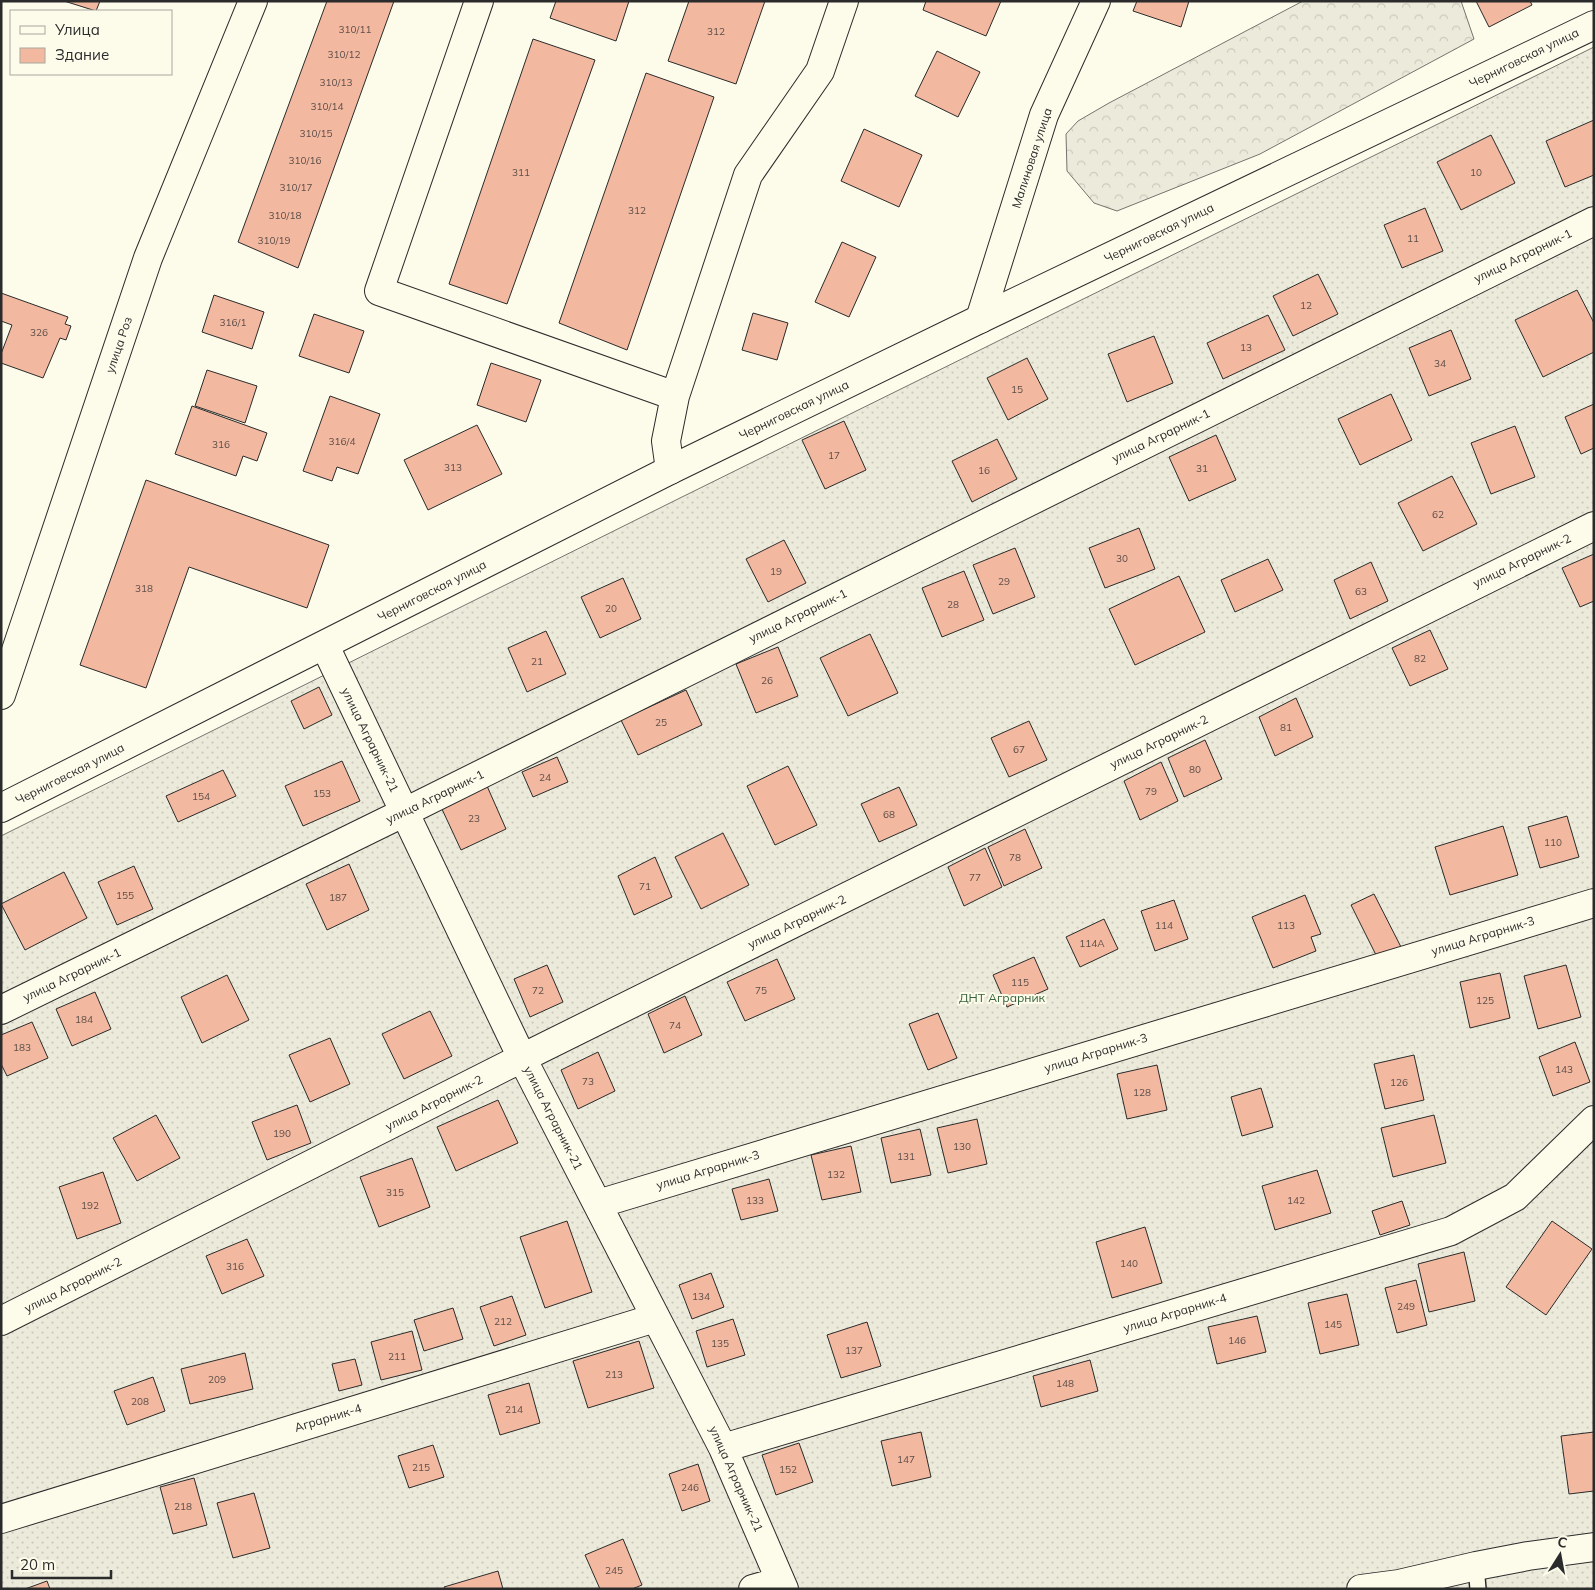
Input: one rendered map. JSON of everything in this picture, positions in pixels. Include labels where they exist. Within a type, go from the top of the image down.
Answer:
[{"type":"street","name":"улица Роз","points":[[1,694],[148,258],[253,1]]},
{"type":"street","points":[[479,1],[379,291],[675,396]]},
{"type":"street","points":[[670,470],[666,441],[675,396],[748,175],[820,71],[844,1]]},
{"type":"street","name":"Малиновая улица","points":[[980,319],[1044,115],[1096,1]]},
{"type":"street","name":"Черниговская улица","points":[[1,808],[325,646],[670,470],[980,319],[1594,25]]},
{"type":"street","name":"улица Аграрник-1","points":[[1,1010],[405,812],[1594,221]]},
{"type":"street","name":"улица Аграрник-2","points":[[1,1321],[522,1058],[1594,526]]},
{"type":"street","name":"улица Аграрник-21","points":[[325,646],[522,1058],[724,1448],[782,1585]]},
{"type":"street","name":"улица Аграрник-3","points":[[598,1204],[1594,903]]},
{"type":"street","name":"улица Аграрник-4","points":[[724,1448],[1451,1231],[1515,1197],[1594,1120]]},
{"type":"street","name":"Аграрник-4","points":[[1,1519],[655,1318]]},
{"type":"street","points":[[1361,1589],[1477,1577],[1528,1556],[1594,1547]]},
{"type":"street","points":[[753,1589],[782,1585]]},
{"type":"green space","points":[[1303,1],[1461,1],[1474,39],[1260,154],[1117,211],[1094,203],[1067,171],[1066,134],[1078,121]]},
{"type":"green space","name":"ДНТ Аграрник","points":[[1594,47],[1594,1589],[1,1589],[1,836],[682,497]]},
{"type":"building","points":[[64,1],[100,1],[96,10]]},
{"type":"building","points":[[327,1],[394,1],[298,268],[238,242]]},
{"type":"building","points":[[556,1],[629,1],[616,41],[550,18]]},
{"type":"building","points":[[689,1],[765,1],[736,84],[668,61]]},
{"type":"building","points":[[926,1],[1001,1],[986,36],[923,10]]},
{"type":"building","points":[[1137,1],[1189,1],[1181,27],[1133,11]]},
{"type":"building","points":[[1476,1],[1530,1],[1532,5],[1489,27]]},
{"type":"building","points":[[533,39],[595,60],[507,304],[449,284]]},
{"type":"building","points":[[937,51],[980,72],[958,117],[915,96]]},
{"type":"building","points":[[646,73],[714,97],[627,350],[559,323]]},
{"type":"building","points":[[1594,120],[1594,175],[1565,187],[1546,141]]},
{"type":"building","points":[[864,129],[922,155],[899,207],[841,181]]},
{"type":"building","points":[[1491,135],[1515,183],[1461,210],[1437,162]]},
{"type":"building","points":[[1425,208],[1443,251],[1402,268],[1384,225]]},
{"type":"building","points":[[842,242],[876,257],[849,317],[815,302]]},
{"type":"building","points":[[1318,274],[1338,314],[1293,336],[1273,296]]},
{"type":"building","points":[[1577,290],[1594,323],[1594,352],[1543,377],[1515,320]]},
{"type":"building","points":[[1,293],[68,317],[65,324],[71,326],[66,340],[60,338],[43,378],[1,363],[1,354],[12,325],[1,321]]},
{"type":"building","points":[[214,295],[264,312],[252,349],[202,332]]},
{"type":"building","points":[[753,313],[788,323],[777,360],[742,350]]},
{"type":"building","points":[[314,314],[364,331],[349,373],[299,356]]},
{"type":"building","points":[[1268,315],[1285,350],[1223,379],[1207,343]]},
{"type":"building","points":[[1451,330],[1471,379],[1429,396],[1409,348]]},
{"type":"building","points":[[1154,336],[1173,383],[1127,402],[1108,354]]},
{"type":"building","points":[[1027,358],[1048,399],[1008,420],[987,378]]},
{"type":"building","points":[[491,363],[541,380],[526,422],[477,405]]},
{"type":"building","points":[[207,370],[257,386],[245,423],[195,406]]},
{"type":"building","points":[[1391,394],[1412,440],[1360,465],[1338,419]]},
{"type":"building","points":[[330,396],[380,414],[358,474],[337,467],[332,481],[303,471]]},
{"type":"building","points":[[1594,404],[1594,448],[1581,454],[1565,417]]},
{"type":"building","points":[[192,406],[267,433],[257,461],[243,456],[236,476],[175,454]]},
{"type":"building","points":[[844,421],[866,470],[825,489],[802,440]]},
{"type":"building","points":[[477,425],[502,474],[428,510],[404,460]]},
{"type":"building","points":[[1515,426],[1535,477],[1491,494],[1471,443]]},
{"type":"building","points":[[1216,435],[1236,480],[1189,501],[1169,457]]},
{"type":"building","points":[[997,439],[1017,479],[972,502],[952,461]]},
{"type":"building","points":[[1452,476],[1477,524],[1423,551],[1398,503]]},
{"type":"building","points":[[146,480],[329,545],[307,608],[189,567],[146,688],[80,665]]},
{"type":"building","points":[[1139,528],[1155,569],[1105,588],[1089,548]]},
{"type":"building","points":[[784,540],[806,583],[768,602],[746,559]]},
{"type":"building","points":[[1015,548],[1035,597],[993,614],[973,565]]},
{"type":"building","points":[[1594,554],[1594,601],[1580,607],[1562,568]]},
{"type":"building","points":[[1268,559],[1283,590],[1235,612],[1221,580]]},
{"type":"building","points":[[1371,562],[1388,601],[1350,619],[1334,580]]},
{"type":"building","points":[[964,571],[984,620],[942,637],[922,588]]},
{"type":"building","points":[[1179,576],[1205,632],[1135,665],[1109,609]]},
{"type":"building","points":[[623,578],[641,619],[600,638],[581,597]]},
{"type":"building","points":[[1430,630],[1448,669],[1410,686],[1392,648]]},
{"type":"building","points":[[546,631],[566,674],[527,692],[508,648]]},
{"type":"building","points":[[870,634],[898,693],[848,716],[820,658]]},
{"type":"building","points":[[778,647],[798,696],[756,713],[736,664]]},
{"type":"building","points":[[319,687],[332,715],[304,729],[291,701]]},
{"type":"building","points":[[686,690],[702,725],[638,755],[621,720]]},
{"type":"building","points":[[1296,698],[1313,737],[1275,756],[1259,717]]},
{"type":"building","points":[[1029,721],[1047,760],[1009,777],[991,738]]},
{"type":"building","points":[[1205,740],[1222,779],[1184,797],[1168,758]]},
{"type":"building","points":[[557,757],[568,782],[533,797],[522,772]]},
{"type":"building","points":[[342,761],[360,801],[303,826],[285,786]]},
{"type":"building","points":[[1161,762],[1178,801],[1140,820],[1124,781]]},
{"type":"building","points":[[788,766],[817,825],[775,845],[747,786]]},
{"type":"building","points":[[223,770],[236,796],[178,822],[166,796]]},
{"type":"building","points":[[487,786],[506,829],[461,850],[441,807]]},
{"type":"building","points":[[899,787],[917,825],[879,842],[861,804]]},
{"type":"building","points":[[1567,816],[1579,857],[1540,868],[1528,827]]},
{"type":"building","points":[[1503,826],[1518,875],[1450,895],[1435,847]]},
{"type":"building","points":[[1025,829],[1042,868],[1004,886],[988,847]]},
{"type":"building","points":[[723,833],[749,885],[701,909],[675,857]]},
{"type":"building","points":[[985,848],[1002,887],[964,906],[948,867]]},
{"type":"building","points":[[655,857],[672,897],[634,915],[618,876]]},
{"type":"building","points":[[349,864],[369,910],[327,930],[306,884]]},
{"type":"building","points":[[134,866],[153,909],[117,925],[98,882]]},
{"type":"building","points":[[64,872],[87,918],[25,950],[1,904]]},
{"type":"building","points":[[1374,894],[1401,947],[1378,959],[1351,905]]},
{"type":"building","points":[[1305,895],[1321,934],[1311,937],[1316,951],[1273,968],[1252,917]]},
{"type":"building","points":[[1174,900],[1188,939],[1155,951],[1141,911]]},
{"type":"building","points":[[1104,919],[1118,949],[1080,967],[1066,937]]},
{"type":"building","points":[[1034,957],[1048,989],[1007,1007],[993,975]]},
{"type":"building","points":[[777,959],[795,999],[745,1021],[727,982]]},
{"type":"building","points":[[547,965],[563,1002],[530,1017],[514,979]]},
{"type":"building","points":[[1566,965],[1581,1017],[1538,1029],[1524,976]]},
{"type":"building","points":[[1500,973],[1510,1018],[1470,1028],[1460,982]]},
{"type":"building","points":[[227,975],[249,1020],[202,1043],[181,997]]},
{"type":"building","points":[[95,992],[111,1029],[72,1046],[56,1009]]},
{"type":"building","points":[[685,996],[702,1035],[664,1053],[648,1014]]},
{"type":"building","points":[[430,1011],[452,1056],[404,1079],[382,1034]]},
{"type":"building","points":[[938,1013],[957,1058],[928,1070],[909,1024]]},
{"type":"building","points":[[32,1022],[48,1058],[7,1076],[1,1064],[1,1035]]},
{"type":"building","points":[[330,1038],[350,1084],[310,1102],[289,1055]]},
{"type":"building","points":[[1575,1042],[1590,1082],[1553,1096],[1539,1057]]},
{"type":"building","points":[[598,1052],[615,1091],[578,1109],[561,1070]]},
{"type":"building","points":[[1414,1055],[1424,1100],[1385,1109],[1374,1064]]},
{"type":"building","points":[[1157,1065],[1167,1110],[1127,1119],[1117,1074]]},
{"type":"building","points":[[1261,1088],[1273,1127],[1242,1136],[1231,1097]]},
{"type":"building","points":[[498,1100],[518,1143],[456,1171],[437,1127]]},
{"type":"building","points":[[297,1105],[311,1143],[267,1160],[252,1122]]},
{"type":"building","points":[[156,1115],[180,1158],[137,1181],[113,1138]]},
{"type":"building","points":[[1434,1115],[1446,1163],[1393,1177],[1381,1128]]},
{"type":"building","points":[[977,1119],[987,1164],[948,1173],[937,1128]]},
{"type":"building","points":[[920,1129],[931,1175],[891,1183],[881,1138]]},
{"type":"building","points":[[851,1146],[861,1192],[822,1200],[811,1155]]},
{"type":"building","points":[[412,1158],[430,1207],[379,1227],[360,1177]]},
{"type":"building","points":[[1317,1170],[1331,1213],[1275,1230],[1262,1186]]},
{"type":"building","points":[[103,1172],[121,1223],[77,1239],[59,1187]]},
{"type":"building","points":[[769,1179],[778,1211],[741,1220],[732,1189]]},
{"type":"building","points":[[1402,1201],[1410,1225],[1380,1235],[1372,1211]]},
{"type":"building","points":[[567,1221],[592,1292],[545,1308],[520,1237]]},
{"type":"building","points":[[1552,1221],[1592,1249],[1546,1315],[1506,1287]]},
{"type":"building","points":[[1145,1227],[1162,1283],[1112,1298],[1096,1242]]},
{"type":"building","points":[[247,1239],[264,1276],[222,1294],[206,1256]]},
{"type":"building","points":[[1464,1252],[1475,1301],[1429,1312],[1418,1264]]},
{"type":"building","points":[[711,1273],[724,1307],[692,1319],[679,1285]]},
{"type":"building","points":[[1416,1280],[1427,1325],[1397,1333],[1385,1288]]},
{"type":"building","points":[[1347,1294],[1359,1345],[1320,1354],[1308,1303]]},
{"type":"building","points":[[512,1296],[526,1335],[494,1346],[480,1307]]},
{"type":"building","points":[[453,1308],[463,1339],[424,1351],[414,1320]]},
{"type":"building","points":[[1257,1316],[1266,1352],[1217,1364],[1208,1327]]},
{"type":"building","points":[[733,1319],[745,1355],[707,1367],[696,1331]]},
{"type":"building","points":[[867,1322],[881,1366],[841,1378],[827,1335]]},
{"type":"building","points":[[412,1331],[422,1370],[381,1380],[371,1342]]},
{"type":"building","points":[[639,1341],[654,1388],[588,1408],[573,1361]]},
{"type":"building","points":[[245,1353],[253,1389],[190,1404],[181,1369]]},
{"type":"building","points":[[355,1359],[362,1385],[339,1391],[332,1364]]},
{"type":"building","points":[[1090,1360],[1098,1391],[1041,1407],[1033,1376]]},
{"type":"building","points":[[153,1377],[165,1411],[127,1425],[114,1391]]},
{"type":"building","points":[[529,1383],[540,1423],[500,1435],[488,1395]]},
{"type":"building","points":[[921,1432],[931,1477],[892,1486],[881,1441]]},
{"type":"building","points":[[1594,1432],[1594,1491],[1569,1494],[1561,1436]]},
{"type":"building","points":[[799,1443],[813,1482],[776,1495],[762,1455]]},
{"type":"building","points":[[433,1445],[444,1477],[409,1488],[398,1456]]},
{"type":"building","points":[[698,1464],[710,1501],[682,1511],[669,1474]]},
{"type":"building","points":[[194,1478],[207,1525],[173,1534],[160,1487]]},
{"type":"building","points":[[254,1493],[270,1548],[233,1558],[217,1503]]},
{"type":"building","points":[[623,1539],[642,1585],[632,1589],[600,1589],[585,1555]]},
{"type":"building","points":[[498,1571],[503,1589],[445,1589],[444,1587]]},
{"type":"building","points":[[47,1581],[50,1589],[25,1589]]}]
